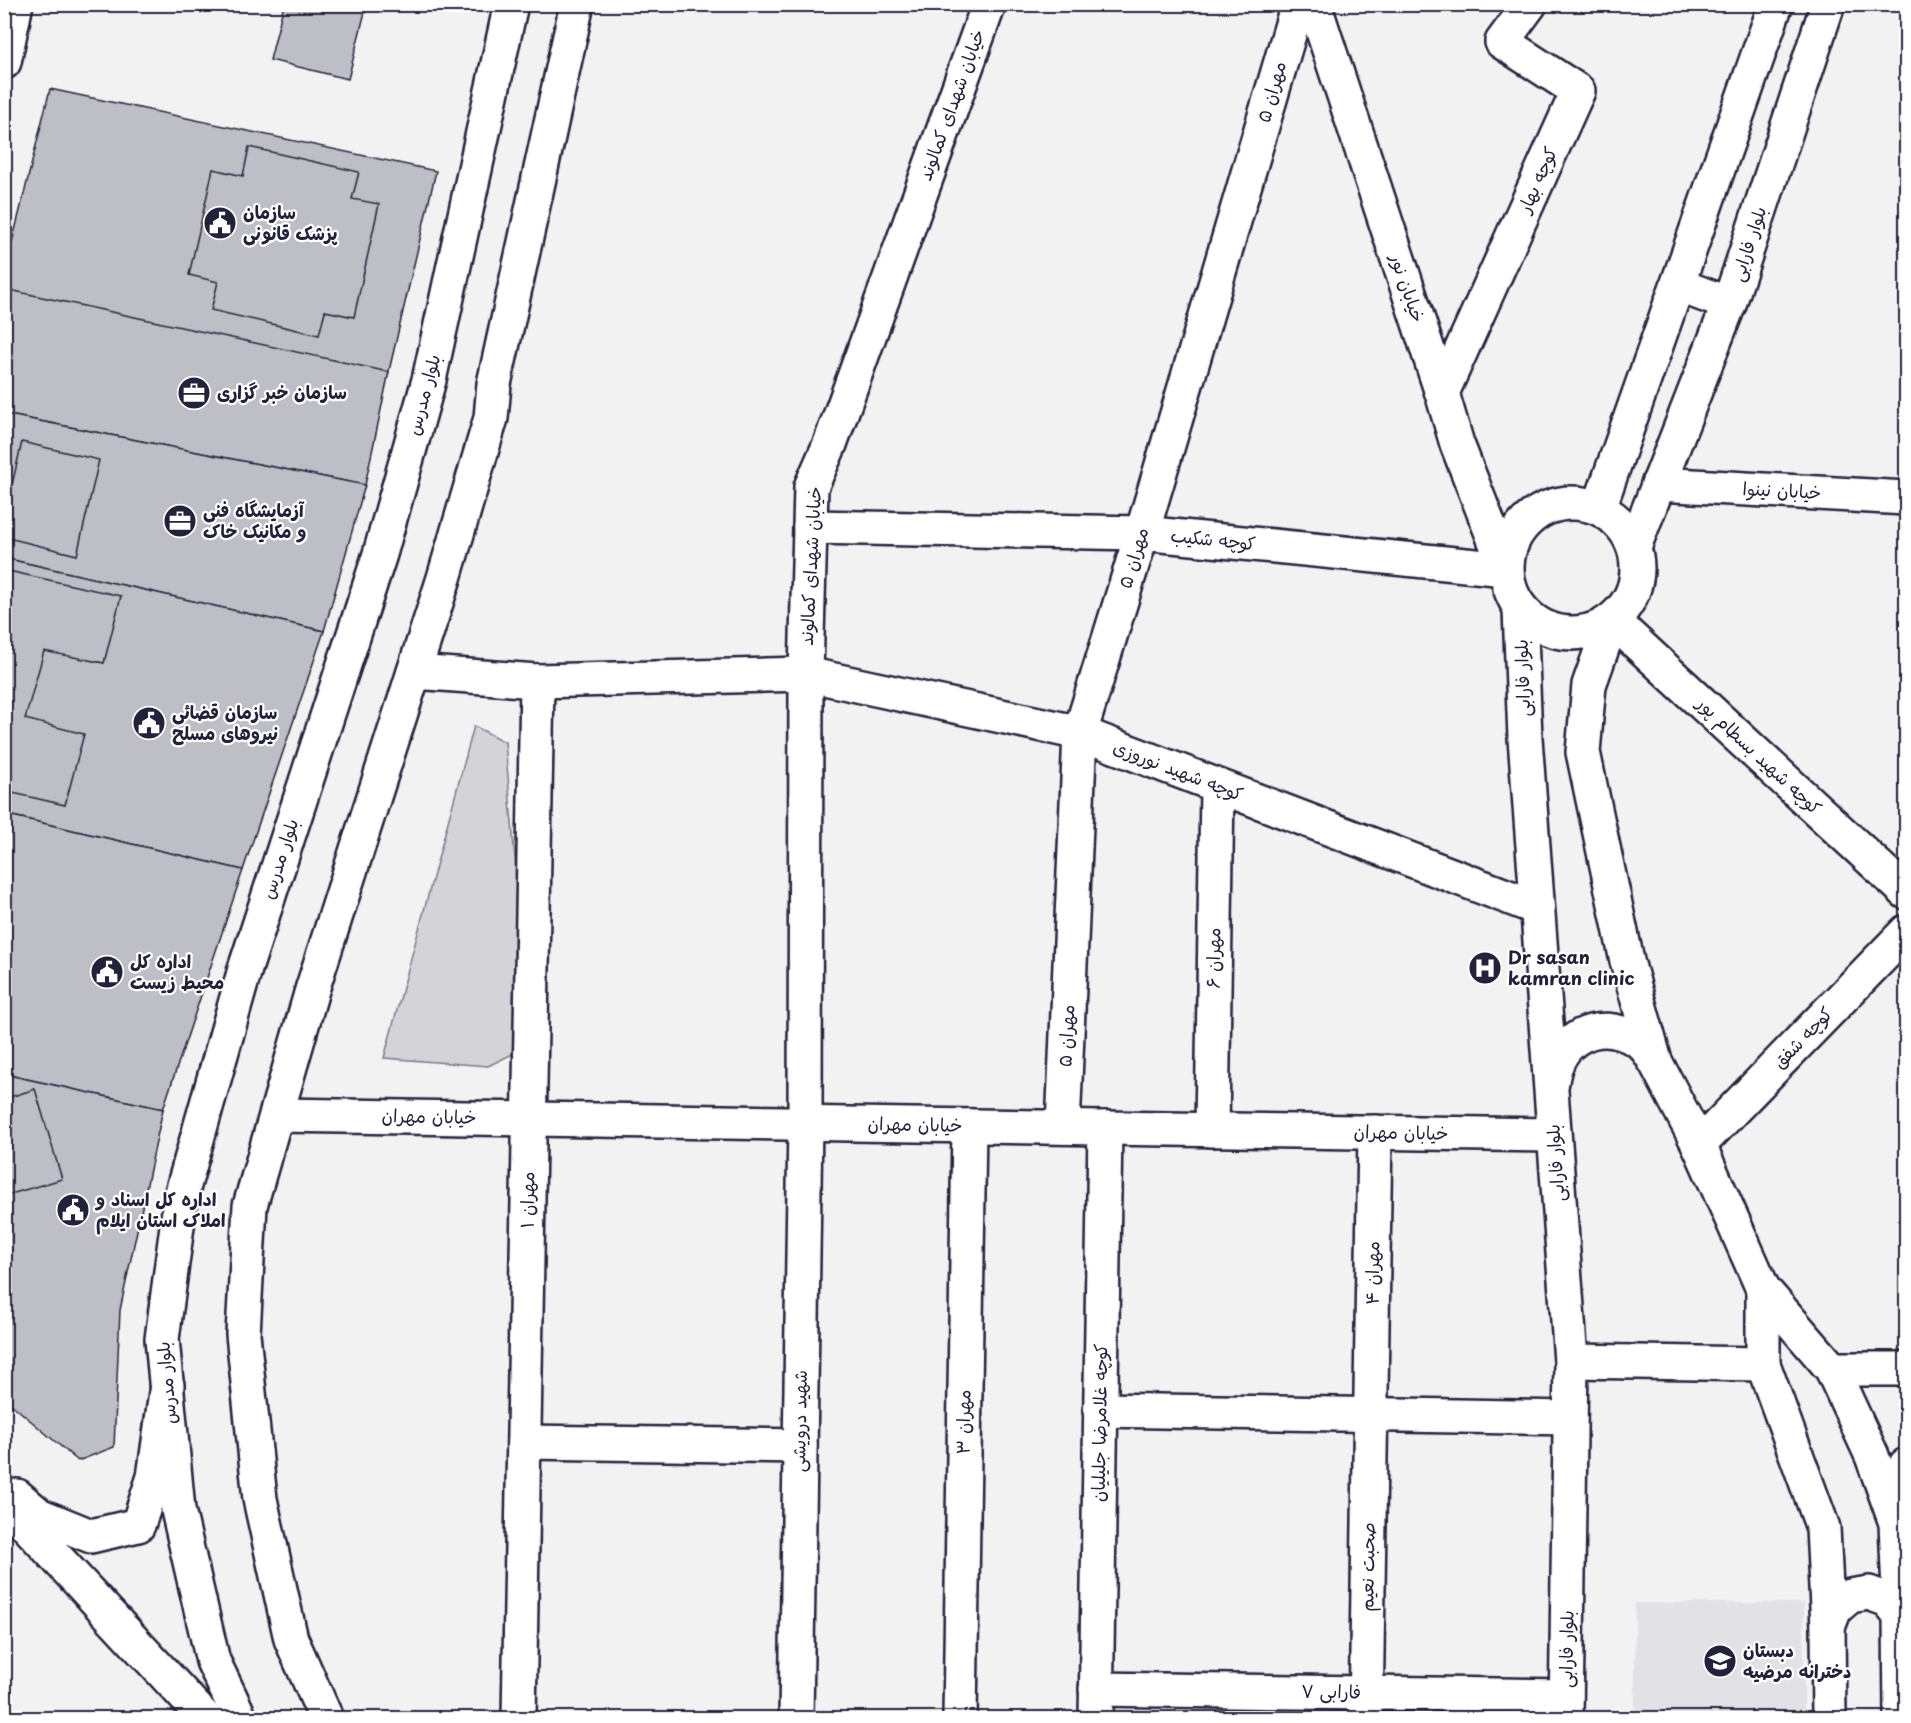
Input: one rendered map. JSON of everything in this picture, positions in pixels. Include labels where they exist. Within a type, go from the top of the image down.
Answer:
[{"type":"street","points":[[4,62],[16,4]]},
{"type":"street","name":"بلوار مدرس","points":[[240,1719],[213,1661],[181,1522],[162,1339],[181,1196],[244,969],[380,554],[429,380],[511,4]]},
{"type":"street","points":[[326,1719],[291,1639],[260,1499],[243,1334],[250,1206],[312,990],[444,578],[491,418],[496,373],[577,4]]},
{"type":"street","name":"خیابان شهدای کمالوند","points":[[805,1123],[806,674],[811,487],[830,444],[989,4]]},
{"type":"street","name":"مهران ۵","points":[[1063,1127],[1080,733],[1142,533],[1298,4]]},
{"type":"street","name":"خیابان نور","points":[[1314,4],[1442,393],[1456,444],[1506,569]]},
{"type":"street","name":"کوچه بهار","points":[[1442,393],[1578,91],[1502,42],[1530,4]]},
{"type":"street","points":[[1599,508],[1776,4]]},
{"type":"street","name":"بلوار فارابی","points":[[1634,547],[1729,304],[1828,4]]},
{"type":"street","points":[[1678,285],[1729,304]]},
{"type":"street","name":"خیابان نینوا","points":[[1658,484],[1906,498]]},
{"type":"street","points":[[1578,502],[1599,508],[1626,530],[1634,547],[1637,567],[1635,586],[1626,605],[1612,620],[1594,630],[1574,634],[1554,631],[1535,622],[1520,609],[1510,590],[1506,569],[1509,547],[1520,528],[1535,513],[1556,504],[1578,502]]},
{"type":"street","name":"کوچه شکیب","points":[[810,526],[1142,533],[1506,569]]},
{"type":"street","name":"بلوار فارابی","points":[[1520,609],[1525,738],[1571,1360],[1566,1707]]},
{"type":"street","points":[[1612,620],[1589,685],[1583,752],[1627,961],[1655,1061]]},
{"type":"street","name":"کوچه شهید بسطام پور","points":[[1612,620],[1906,892]]},
{"type":"street","name":"کوچه شهید نوروزی","points":[[414,672],[537,681],[806,674],[1080,733],[1537,908]]},
{"type":"street","name":"مهران ۱","points":[[519,1719],[537,681]]},
{"type":"street","name":"مهران ۶","points":[[1212,1130],[1217,786]]},
{"type":"street","name":"کوچه شفق","points":[[1699,1144],[1906,932]]},
{"type":"street","points":[[1551,1091],[1554,1066],[1568,1044],[1590,1031],[1616,1030],[1640,1041],[1655,1061],[1699,1144],[1763,1288],[1832,1369],[1872,1456],[1896,1523]]},
{"type":"street","name":"خیابان مهران","points":[[277,1115],[1553,1135]]},
{"type":"street","name":"شهید درویشی","points":[[796,1719],[805,1123]]},
{"type":"street","name":"مهران ۳","points":[[960,1719],[969,1126]]},
{"type":"street","name":"کوچه غلامرضا جلیلیان","points":[[1096,1704],[1105,1128]]},
{"type":"street","name":"مهران ۴","points":[[1371,1415],[1375,1132]]},
{"type":"street","points":[[1763,1288],[1763,1364],[1823,1528],[1828,1627],[1828,1719]]},
{"type":"street","points":[[1571,1360],[1763,1364]]},
{"type":"street","points":[[1832,1369],[1906,1369]]},
{"type":"street","points":[[4,1486],[39,1515],[91,1536],[138,1525],[154,1477],[166,1385]]},
{"type":"street","points":[[1100,1410],[1570,1418]]},
{"type":"street","name":"صحبت نعیم","points":[[1366,1706],[1371,1415]]},
{"type":"street","points":[[524,1442],[800,1446]]},
{"type":"street","points":[[1901,1719],[1896,1523],[1906,1465]]},
{"type":"street","points":[[4,1501],[205,1719]]},
{"type":"street","points":[[1828,1627],[1835,1609],[1850,1596],[1869,1593],[1888,1600],[1900,1615]]},
{"type":"street","name":"فارابی ۷","points":[[1096,1704],[1566,1707]]},
{"type":"shaded area","points":[[474,726],[505,742],[531,1045],[488,1066],[384,1058]]},
{"type":"shaded area","name":"دبستان دخترانه مرضیه","points":[[1635,1603],[1804,1603],[1804,1718],[1635,1718]]},
{"type":"building","points":[[284,4],[367,4],[348,79],[270,60]]},
{"type":"building","name":"سازمان پزشک قانونی","points":[[50,89],[436,171],[388,375],[4,292],[4,275]]},
{"type":"building","points":[[249,147],[359,172],[352,199],[379,204],[354,317],[325,311],[319,335],[211,310],[218,282],[189,275],[213,169],[243,176]]},
{"type":"building","name":"سازمان خبر گزاری","points":[[5,289],[389,372],[365,485],[4,414]]},
{"type":"building","name":"آزمایشگاه فنی و مکانیک خاک","points":[[4,414],[365,485],[324,631],[4,558]]},
{"type":"building","points":[[22,442],[99,460],[77,555],[4,537],[4,519]]},
{"type":"building","name":"سازمان قضائی نیروهای مسلح","points":[[4,558],[324,631],[243,870],[4,814]]},
{"type":"building","points":[[4,570],[121,596],[104,663],[44,651],[25,719],[84,734],[65,805],[4,791]]},
{"type":"building","name":"اداره کل محیط زیست","points":[[4,814],[243,870],[163,1109],[4,1074]]},
{"type":"building","name":"اداره کل اسناد و املاک استان ایلام","points":[[4,1074],[163,1109],[120,1310],[114,1447],[78,1461],[4,1398]]},
{"type":"building","points":[[35,1089],[62,1179],[4,1196],[4,1099]]},
{"type":"place","name":"سازمان پزشک قانونی","points":[[220,223]]},
{"type":"place","name":"سازمان خبر گزاری","points":[[194,393]]},
{"type":"place","name":"آزمایشگاه فنی و مکانیک خاک","points":[[180,521]]},
{"type":"place","name":"سازمان قضائی نیروهای مسلح","points":[[149,723]]},
{"type":"place","name":"Dr sasan kamran clinic","points":[[1485,968]]},
{"type":"place","name":"اداره کل محیط زیست","points":[[107,972]]},
{"type":"place","name":"اداره کل اسناد و املاک استان ایلام","points":[[73,1210]]},
{"type":"place","name":"دبستان دخترانه مرضیه","points":[[1720,1661]]}]
